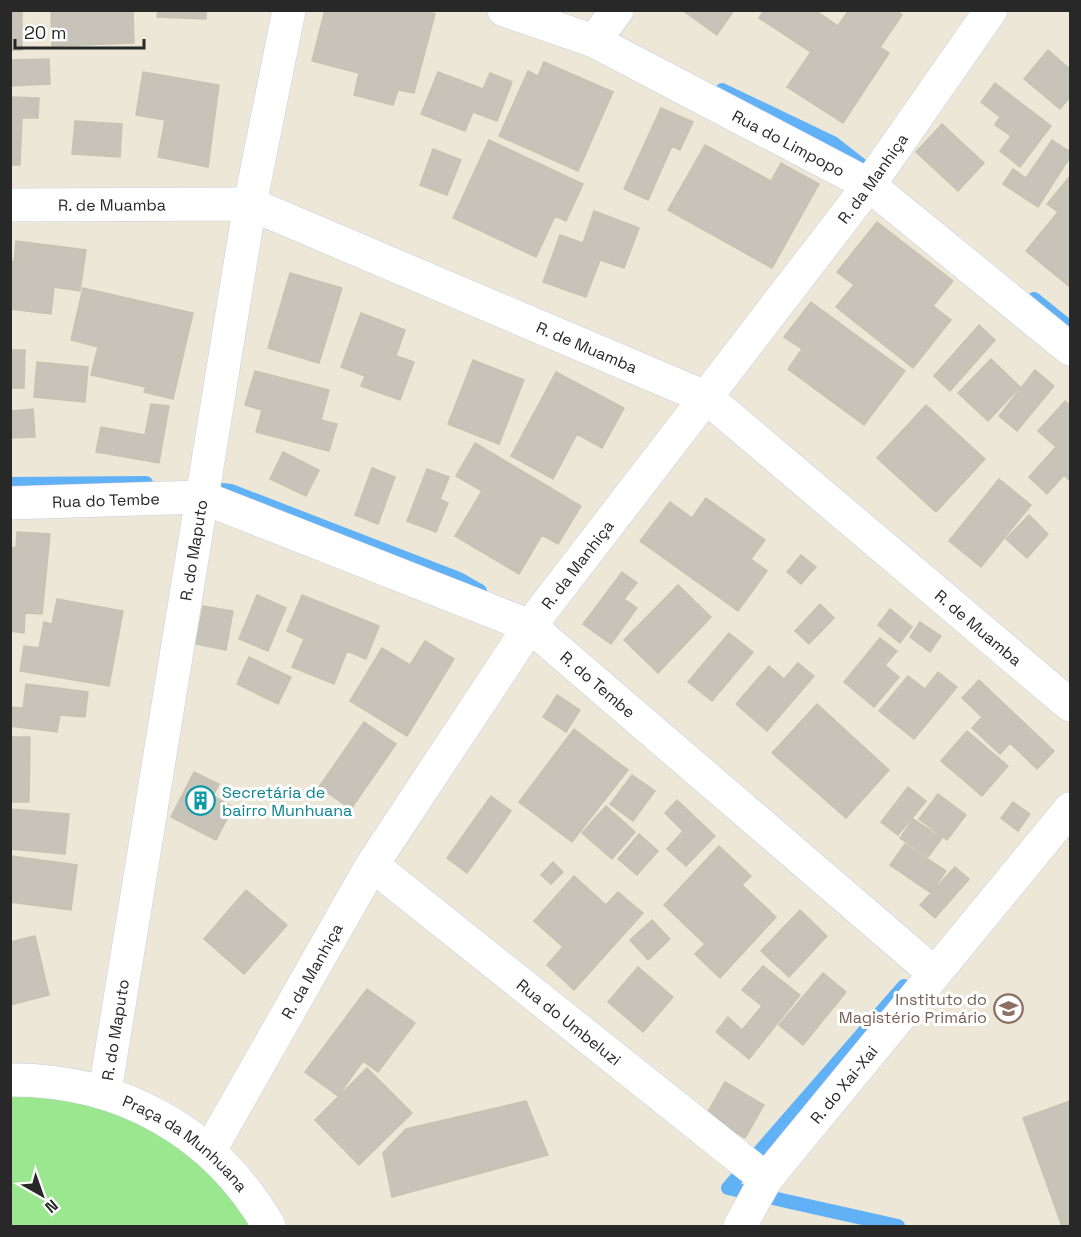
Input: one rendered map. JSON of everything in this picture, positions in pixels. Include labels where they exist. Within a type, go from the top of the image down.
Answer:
[{"type":"street","name":"R. do Maputo","points":[[105,1091],[250,204],[289,10]]},
{"type":"street","name":"Rua do Limpopo","points":[[504,10],[594,41],[869,185],[1071,349]]},
{"type":"street","points":[[594,41],[617,10]]},
{"type":"street","name":"R. da Manhiça","points":[[210,1150],[372,865],[530,626],[869,185],[992,10]]},
{"type":"street","name":"R. de Muamba","points":[[10,205],[250,204],[706,398],[1071,705]]},
{"type":"street","name":"Rua do Tembe","points":[[10,502],[201,497]]},
{"type":"street","name":"R. do Tembe","points":[[201,497],[530,626],[934,973]]},
{"type":"street","name":"R. do Xai-Xai","points":[[740,1227],[766,1179],[1071,809]]},
{"type":"street","name":"Rua do Umbeluzi","points":[[372,865],[766,1179]]},
{"type":"street","name":"Praça da Munhuana","points":[[10,1080],[46,1079],[105,1091],[160,1116],[210,1150],[252,1197],[269,1227]]},
{"type":"green space","points":[[10,1091],[102,1102],[208,1163],[256,1226],[11,1226]]},
{"type":"building","points":[[51,10],[133,10],[134,43],[52,46]]},
{"type":"building","points":[[158,10],[206,10],[206,19],[157,17]]},
{"type":"building","points":[[325,10],[423,10],[435,14],[414,93],[398,90],[393,105],[354,95],[359,73],[312,61]]},
{"type":"building","points":[[682,10],[734,10],[717,35]]},
{"type":"building","points":[[764,10],[815,10],[838,26],[849,10],[896,10],[902,15],[880,47],[889,53],[843,123],[787,87],[811,52],[759,18]]},
{"type":"building","points":[[10,12],[22,12],[22,50],[10,50]]},
{"type":"building","points":[[1048,50],[1070,69],[1070,97],[1060,109],[1024,79]]},
{"type":"building","points":[[49,59],[50,84],[10,86],[10,60]]},
{"type":"building","points":[[544,62],[613,92],[578,171],[499,136],[528,71],[538,76]]},
{"type":"building","points":[[143,72],[219,85],[208,167],[158,157],[165,120],[136,115]]},
{"type":"building","points":[[438,72],[483,89],[490,73],[512,82],[497,121],[473,112],[465,131],[421,114]]},
{"type":"building","points":[[995,83],[1051,126],[1020,167],[1000,151],[1011,136],[995,125],[1000,117],[981,102]]},
{"type":"building","points":[[10,97],[39,98],[38,118],[22,118],[20,165],[10,165]]},
{"type":"building","points":[[661,108],[693,122],[680,150],[672,146],[648,200],[624,189]]},
{"type":"building","points":[[75,121],[122,124],[120,157],[72,154]]},
{"type":"building","points":[[942,124],[984,163],[958,191],[916,152]]},
{"type":"building","points":[[489,140],[583,184],[566,221],[555,216],[536,257],[453,218]]},
{"type":"building","points":[[1052,140],[1070,152],[1070,157],[1038,207],[1003,184],[1013,169],[1026,178]]},
{"type":"building","points":[[705,145],[771,181],[781,163],[819,184],[772,268],[668,210]]},
{"type":"building","points":[[433,149],[461,160],[447,195],[420,185]]},
{"type":"building","points":[[1070,176],[1070,287],[1026,251],[1058,212],[1047,204]]},
{"type":"building","points":[[594,211],[639,228],[624,268],[600,260],[586,297],[543,282],[560,235],[583,243]]},
{"type":"building","points":[[877,222],[953,281],[933,306],[951,320],[913,368],[836,307],[854,285],[837,272]]},
{"type":"building","points":[[16,241],[86,250],[80,291],[54,287],[51,314],[10,309],[10,261],[14,262]]},
{"type":"building","points":[[290,273],[342,288],[319,363],[268,348]]},
{"type":"building","points":[[83,288],[193,313],[173,399],[144,392],[146,387],[91,375],[98,347],[71,340]]},
{"type":"building","points":[[811,302],[905,371],[864,425],[788,369],[802,349],[784,337]]},
{"type":"building","points":[[361,313],[405,330],[396,356],[414,362],[400,400],[361,386],[365,376],[341,367]]},
{"type":"building","points":[[979,325],[995,340],[950,391],[934,376]]},
{"type":"building","points":[[10,350],[25,350],[24,388],[10,388]]},
{"type":"building","points":[[991,359],[1020,387],[988,421],[958,393]]},
{"type":"building","points":[[473,360],[524,380],[499,444],[448,424]]},
{"type":"building","points":[[37,362],[88,367],[85,402],[34,397]]},
{"type":"building","points":[[1035,370],[1054,386],[1017,431],[999,416]]},
{"type":"building","points":[[255,371],[329,390],[321,420],[337,424],[329,451],[256,432],[262,410],[245,405]]},
{"type":"building","points":[[556,372],[624,408],[602,448],[577,434],[553,479],[511,456]]},
{"type":"building","points":[[1065,401],[1070,406],[1070,481],[1064,475],[1047,494],[1029,477],[1056,447],[1038,431]]},
{"type":"building","points":[[151,404],[169,406],[159,463],[96,452],[101,427],[145,435]]},
{"type":"building","points":[[926,405],[985,459],[936,512],[877,458]]},
{"type":"building","points":[[33,409],[35,437],[10,438],[10,411]]},
{"type":"building","points":[[475,443],[581,506],[558,544],[542,535],[519,574],[455,536],[482,491],[456,476]]},
{"type":"building","points":[[283,452],[319,470],[306,496],[270,479]]},
{"type":"building","points":[[372,468],[395,477],[378,524],[355,515]]},
{"type":"building","points":[[427,469],[449,477],[440,499],[448,503],[436,532],[407,521]]},
{"type":"building","points":[[999,479],[1031,505],[981,567],[949,541]]},
{"type":"building","points":[[706,498],[765,540],[751,559],[767,571],[738,611],[640,541],[670,502],[692,518]]},
{"type":"building","points":[[1029,515],[1048,534],[1027,558],[1006,539]]},
{"type":"building","points":[[17,532],[50,534],[42,614],[25,613],[24,633],[10,631],[10,547],[16,548]]},
{"type":"building","points":[[801,555],[816,567],[801,584],[787,572]]},
{"type":"building","points":[[622,572],[637,583],[624,599],[637,608],[611,644],[583,624]]},
{"type":"building","points":[[678,585],[711,617],[658,673],[624,640]]},
{"type":"building","points":[[257,595],[286,608],[268,651],[239,639]]},
{"type":"building","points":[[302,595],[379,626],[366,659],[347,651],[334,684],[292,667],[304,639],[287,631]]},
{"type":"building","points":[[57,599],[123,611],[109,686],[20,671],[24,646],[39,648],[44,622],[52,624]]},
{"type":"building","points":[[820,604],[834,618],[809,644],[795,631]]},
{"type":"building","points":[[203,606],[233,611],[226,650],[196,644]]},
{"type":"building","points":[[890,609],[912,627],[900,643],[878,625]]},
{"type":"building","points":[[920,622],[941,636],[930,652],[910,637]]},
{"type":"building","points":[[729,633],[753,652],[712,701],[688,682]]},
{"type":"building","points":[[880,638],[897,651],[885,665],[899,677],[874,707],[844,682]]},
{"type":"building","points":[[425,641],[454,659],[407,736],[350,701],[382,648],[410,665]]},
{"type":"building","points":[[249,657],[291,677],[278,704],[237,684]]},
{"type":"building","points":[[798,663],[814,676],[767,731],[736,704],[769,666],[784,679]]},
{"type":"building","points":[[938,672],[957,687],[914,739],[879,711],[908,676],[925,689]]},
{"type":"building","points":[[979,680],[1054,751],[1037,769],[1010,743],[1000,754],[972,728],[982,717],[962,698]]},
{"type":"building","points":[[26,684],[88,692],[85,717],[60,715],[57,732],[10,726],[10,707],[23,708]]},
{"type":"building","points":[[557,695],[580,710],[566,732],[543,717]]},
{"type":"building","points":[[817,704],[889,770],[846,818],[772,753]]},
{"type":"building","points":[[364,722],[396,744],[351,809],[319,787]]},
{"type":"building","points":[[574,729],[628,770],[572,842],[519,802]]},
{"type":"building","points":[[967,731],[1008,766],[982,796],[941,761]]},
{"type":"building","points":[[10,737],[30,737],[29,802],[10,802]]},
{"type":"building","name":"Secretária de bairro Munhuana","points":[[194,772],[219,784],[213,796],[233,807],[216,840],[171,817]]},
{"type":"building","points":[[632,775],[655,791],[633,821],[610,804]]},
{"type":"building","points":[[908,787],[926,801],[898,835],[881,822]]},
{"type":"building","points":[[938,794],[966,815],[947,840],[919,819]]},
{"type":"building","points":[[491,796],[511,811],[467,873],[447,858]]},
{"type":"building","points":[[677,800],[715,836],[686,866],[667,849],[683,831],[665,813]]},
{"type":"building","points":[[1013,802],[1030,814],[1018,831],[1001,818]]},
{"type":"building","points":[[606,806],[635,832],[612,859],[582,833]]},
{"type":"building","points":[[10,809],[69,814],[65,854],[10,849]]},
{"type":"building","points":[[913,819],[942,838],[928,857],[900,838]]},
{"type":"building","points":[[639,834],[658,851],[637,875],[618,859]]},
{"type":"building","points":[[905,844],[946,871],[931,893],[890,865]]},
{"type":"building","points":[[719,846],[751,876],[742,885],[776,917],[720,978],[695,954],[705,944],[664,905]]},
{"type":"building","points":[[10,856],[77,865],[71,910],[10,902]]},
{"type":"building","points":[[553,862],[563,872],[551,884],[541,875]]},
{"type":"building","points":[[955,867],[969,879],[935,918],[920,905]]},
{"type":"building","points":[[574,876],[606,905],[618,892],[643,913],[574,990],[547,965],[563,947],[534,921]]},
{"type":"building","points":[[246,890],[287,925],[244,974],[204,939]]},
{"type":"building","points":[[800,910],[827,936],[789,977],[761,951]]},
{"type":"building","points":[[652,920],[670,939],[648,960],[630,940]]},
{"type":"building","points":[[35,936],[49,995],[10,1005],[10,942]]},
{"type":"building","points":[[763,966],[800,995],[749,1059],[716,1032],[728,1017],[742,1030],[762,1006],[742,990]]},
{"type":"building","points":[[638,967],[673,997],[643,1032],[608,1002]]},
{"type":"building","points":[[823,973],[846,992],[803,1045],[779,1025]]},
{"type":"building","points":[[367,989],[415,1023],[378,1072],[363,1061],[338,1096],[305,1072]]},
{"type":"building","points":[[367,1068],[412,1113],[359,1165],[315,1120]]},
{"type":"building","points":[[725,1082],[764,1105],[745,1138],[706,1115]]},
{"type":"building","points":[[526,1101],[548,1155],[392,1197],[383,1153],[406,1129]]},
{"type":"building","points":[[1070,1101],[1070,1224],[1062,1226],[1023,1118]]},
{"type":"waterway","points":[[722,90],[833,143],[865,168]]},
{"type":"waterway","points":[[1034,299],[1070,328]]},
{"type":"waterway","points":[[10,484],[146,483]]},
{"type":"waterway","points":[[213,489],[231,491],[459,579],[480,591]]},
{"type":"waterway","points":[[898,1226],[728,1188],[904,986]]},
{"type":"place","name":"Secretária de bairro Munhuana","points":[[201,801]]},
{"type":"place","name":"Instituto do Magistério Primário","points":[[1008,1008]]}]
